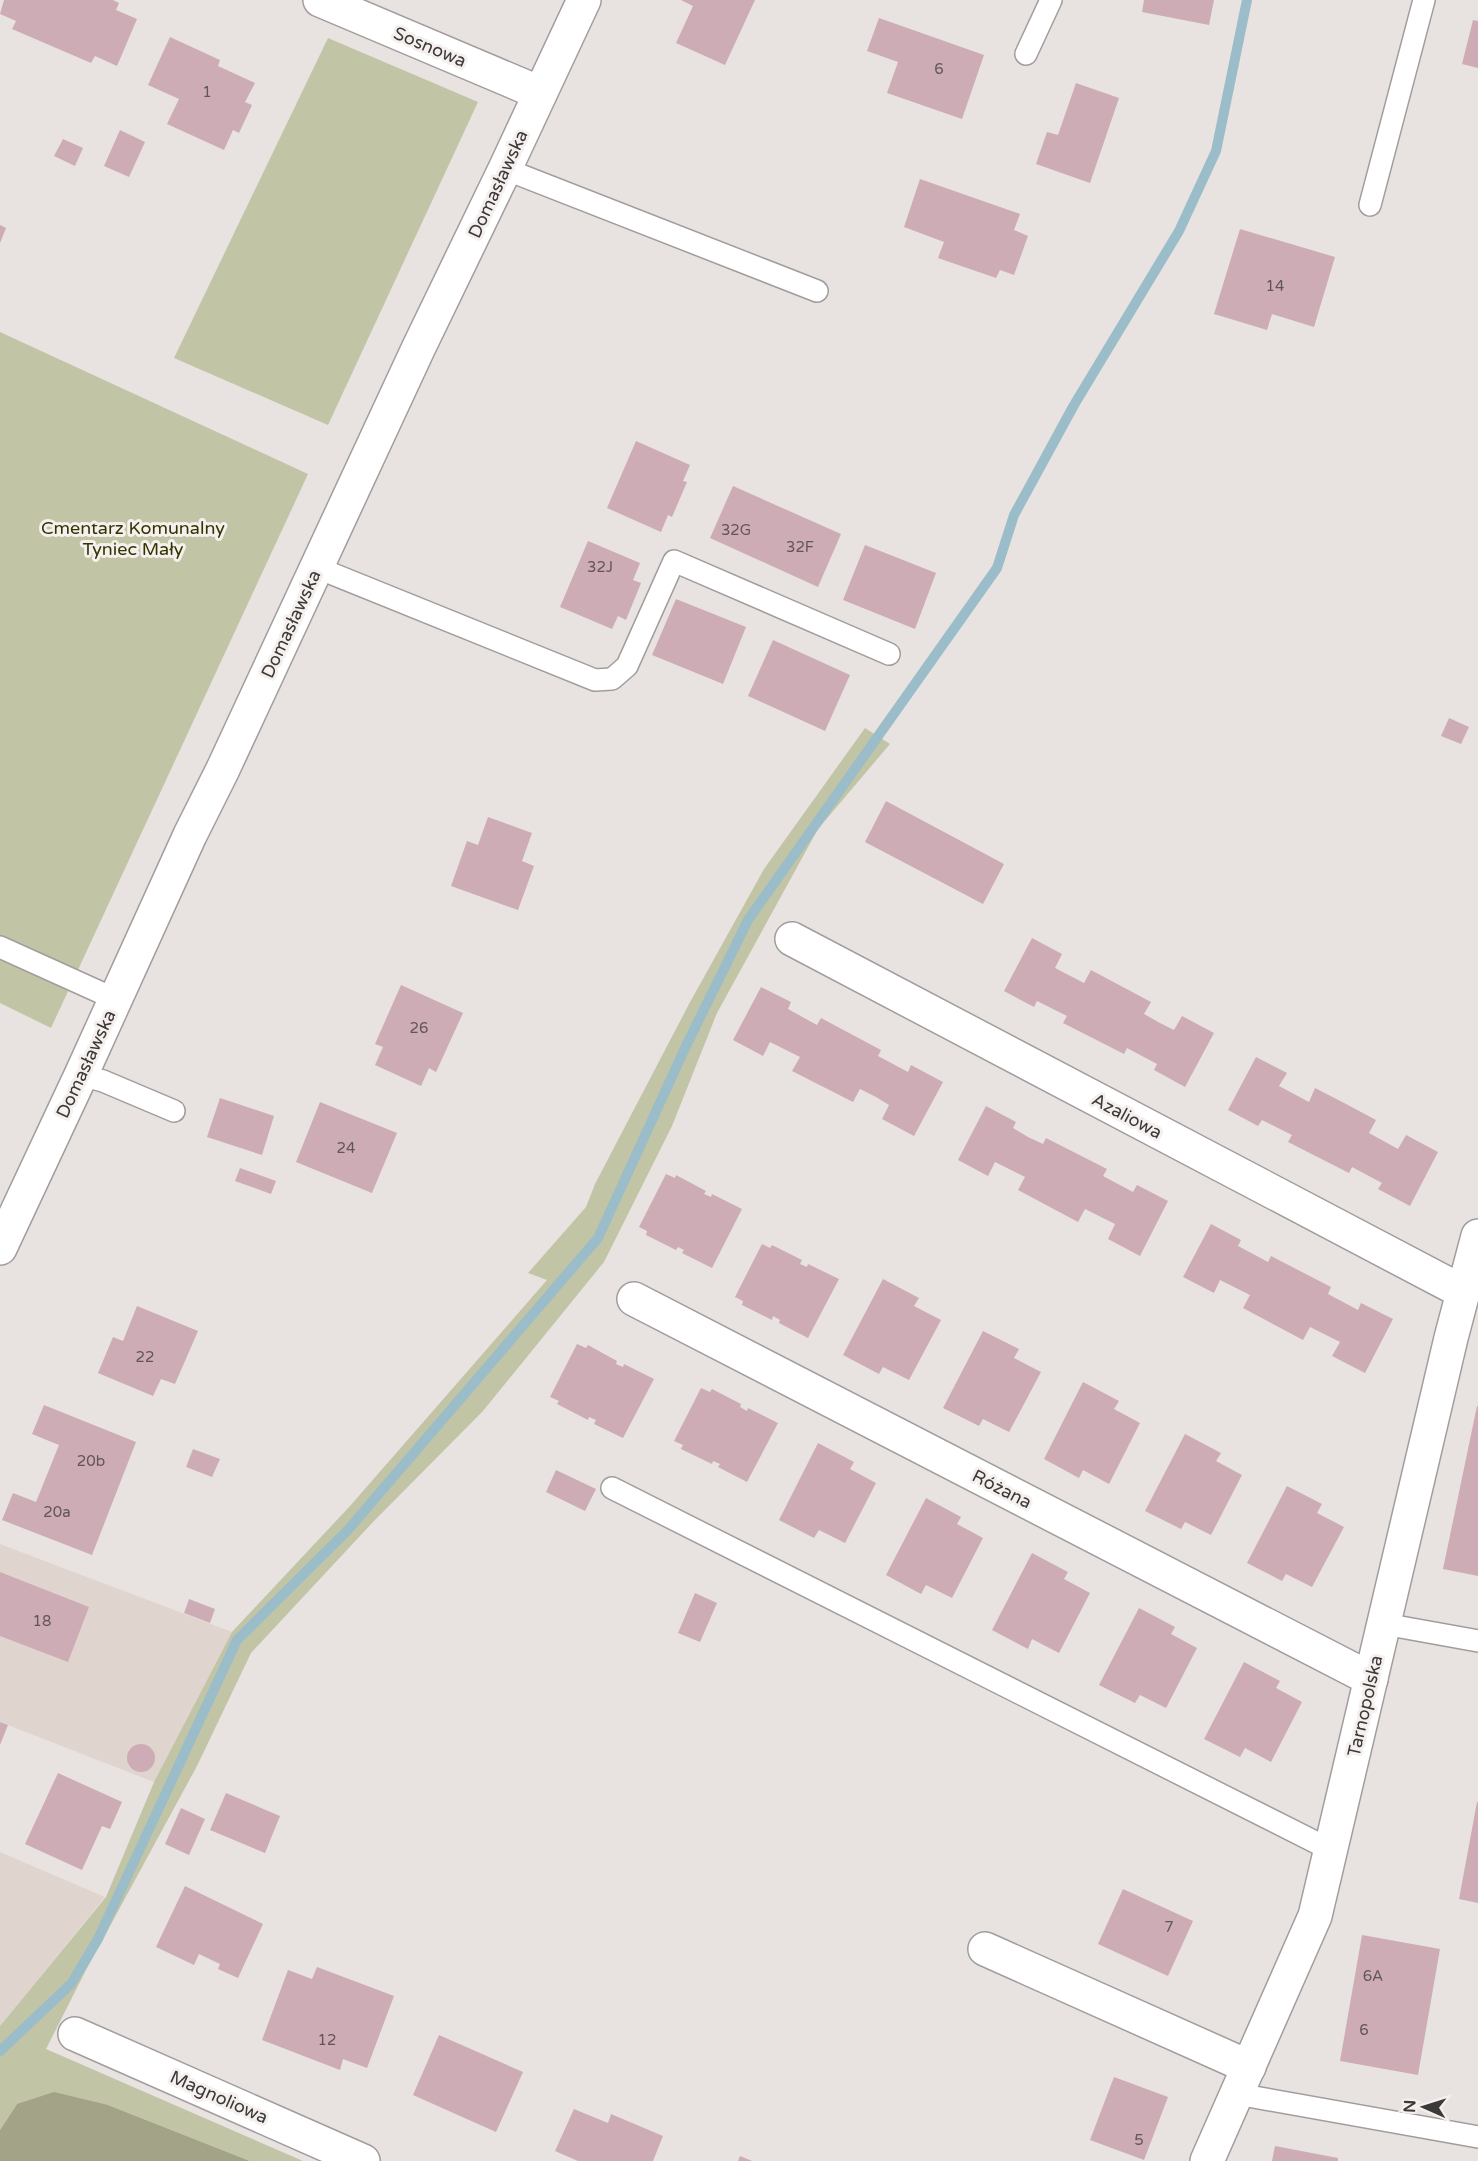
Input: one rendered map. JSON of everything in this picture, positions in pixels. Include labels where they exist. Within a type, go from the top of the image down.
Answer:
[{"type":"street","name":"Sosnowa","points":[[320,0],[540,93]]},
{"type":"street","name":"Domasławska","points":[[0,1248],[190,835],[584,0]]},
{"type":"street","name":"Azaliowa","points":[[792,939],[1463,1292]]},
{"type":"street","name":"Tarnopolska","points":[[1207,2161],[1315,1916],[1478,1236]]},
{"type":"street","name":"Różana","points":[[634,1299],[1371,1679]]},
{"type":"street","points":[[985,1949],[1243,2081]]},
{"type":"street","name":"Magnoliowa","points":[[75,2034],[363,2161]]},
{"type":"lane","points":[[1026,54],[1051,0]]},
{"type":"lane","points":[[1370,205],[1424,0]]},
{"type":"lane","points":[[506,169],[817,291]]},
{"type":"lane","points":[[318,567],[595,680],[612,679],[627,666],[674,561],[889,654]]},
{"type":"lane","points":[[0,947],[115,999]]},
{"type":"lane","points":[[81,1075],[103,1081],[174,1111]]},
{"type":"lane","points":[[612,1488],[1331,1850]]},
{"type":"lane","points":[[1384,1624],[1478,1641]]},
{"type":"lane","points":[[1243,2081],[1478,2137]]},
{"type":"shaded area","points":[[0,1544],[232,1632],[154,1782],[0,1722]]},
{"type":"shaded area","points":[[0,1852],[105,1897],[0,2026]]},
{"type":"green space","points":[[328,38],[478,102],[328,425],[174,358]]},
{"type":"green space","name":"Cmentarz Komunalny Tyniec Mały","points":[[0,332],[308,474],[51,1028],[0,1003]]},
{"type":"green space","points":[[865,728],[890,744],[818,829],[717,1013],[672,1126],[604,1262],[483,1411],[373,1522],[251,1653],[197,1766],[85,1972],[46,2049],[303,2161],[250,2161],[108,2105],[17,2104],[0,2130],[0,2026],[106,1897],[154,1782],[232,1632],[350,1506],[547,1280],[528,1273],[586,1207],[595,1184],[689,1004],[764,869]]},
{"type":"green space","points":[[54,2092],[108,2105],[250,2161],[0,2161],[0,2130],[17,2104]]},
{"type":"building","points":[[4,0],[113,0],[119,3],[116,10],[137,19],[117,66],[95,56],[91,63],[12,29],[16,21],[0,14]]},
{"type":"building","points":[[681,0],[755,0],[725,65],[676,43],[693,6]]},
{"type":"building","points":[[1144,0],[1214,0],[1209,25],[1142,12]]},
{"type":"building","points":[[879,18],[984,55],[962,119],[887,93],[898,62],[867,51]]},
{"type":"building","points":[[1473,20],[1478,21],[1478,68],[1462,64]]},
{"type":"building","points":[[170,37],[220,60],[218,66],[255,83],[245,102],[252,105],[239,133],[233,130],[224,150],[167,124],[179,99],[148,85]]},
{"type":"building","points":[[1076,83],[1119,98],[1090,183],[1036,164],[1047,132],[1058,135]]},
{"type":"building","points":[[120,130],[145,142],[129,177],[104,166]]},
{"type":"building","points":[[63,139],[83,148],[75,166],[54,156]]},
{"type":"building","points":[[920,179],[1020,214],[1014,230],[1028,236],[1014,275],[1000,270],[996,278],[938,258],[944,242],[904,227]]},
{"type":"building","points":[[0,225],[6,228],[0,243]]},
{"type":"building","points":[[1240,229],[1335,257],[1314,327],[1272,314],[1267,330],[1214,314]]},
{"type":"building","points":[[636,441],[690,465],[683,481],[687,482],[672,517],[668,515],[661,532],[607,508]]},
{"type":"building","points":[[733,486],[841,534],[818,587],[710,538]]},
{"type":"building","points":[[588,541],[640,563],[633,580],[641,583],[626,620],[618,616],[612,629],[560,607]]},
{"type":"building","points":[[865,545],[936,573],[915,629],[843,600]]},
{"type":"building","points":[[676,599],[746,627],[723,684],[652,655]]},
{"type":"building","points":[[773,640],[850,675],[825,731],[748,696]]},
{"type":"building","points":[[1449,718],[1469,727],[1461,744],[1441,736]]},
{"type":"building","points":[[886,801],[1004,864],[983,904],[865,842]]},
{"type":"building","points":[[488,817],[532,833],[522,861],[534,866],[518,910],[451,886],[467,841],[478,845]]},
{"type":"building","points":[[1032,938],[1062,954],[1055,968],[1084,983],[1091,970],[1151,1002],[1144,1014],[1160,1023],[1174,1030],[1182,1016],[1214,1033],[1185,1087],[1154,1070],[1157,1064],[1127,1048],[1124,1054],[1063,1023],[1067,1016],[1037,1001],[1034,1007],[1004,991]]},
{"type":"building","points":[[401,985],[463,1013],[436,1072],[429,1068],[421,1086],[375,1065],[383,1047],[375,1044]]},
{"type":"building","points":[[761,987],[791,1002],[788,1009],[817,1025],[821,1018],[881,1050],[878,1056],[908,1072],[911,1065],[943,1082],[914,1136],[882,1119],[889,1105],[876,1097],[860,1089],[853,1102],[792,1071],[800,1057],[770,1042],[763,1056],[733,1040]]},
{"type":"building","points":[[1256,1057],[1287,1073],[1279,1086],[1309,1102],[1315,1088],[1376,1120],[1369,1133],[1398,1149],[1406,1135],[1438,1152],[1410,1206],[1378,1189],[1382,1183],[1352,1167],[1349,1173],[1288,1142],[1292,1135],[1262,1120],[1258,1126],[1228,1110]]},
{"type":"building","points":[[220,1098],[274,1116],[262,1155],[207,1137]]},
{"type":"building","points":[[320,1102],[397,1133],[372,1193],[296,1162]]},
{"type":"building","points":[[986,1106],[1016,1122],[1013,1128],[1028,1137],[1043,1144],[1046,1138],[1107,1169],[1103,1176],[1133,1192],[1137,1185],[1168,1201],[1140,1256],[1108,1239],[1115,1224],[1085,1209],[1078,1222],[1018,1190],[1025,1177],[995,1162],[988,1176],[958,1160]]},
{"type":"building","points":[[240,1168],[276,1181],[271,1194],[235,1181]]},
{"type":"building","points":[[666,1174],[675,1178],[676,1175],[706,1191],[704,1194],[711,1197],[712,1194],[742,1209],[712,1268],[682,1253],[684,1250],[678,1247],[676,1250],[646,1235],[647,1231],[639,1227]]},
{"type":"building","points":[[1211,1224],[1241,1240],[1238,1246],[1268,1262],[1271,1256],[1331,1287],[1328,1294],[1358,1310],[1361,1303],[1393,1319],[1365,1373],[1332,1356],[1340,1342],[1310,1327],[1303,1340],[1243,1308],[1250,1295],[1220,1280],[1214,1293],[1183,1277]]},
{"type":"building","points":[[762,1244],[770,1248],[772,1245],[802,1260],[800,1264],[807,1267],[808,1264],[839,1279],[808,1338],[779,1323],[780,1320],[773,1316],[772,1320],[742,1305],[743,1301],[735,1297]]},
{"type":"building","points":[[883,1279],[919,1298],[914,1306],[941,1320],[909,1380],[883,1367],[879,1374],[843,1355]]},
{"type":"building","points":[[137,1306],[198,1331],[175,1384],[161,1379],[153,1396],[98,1373],[113,1337],[123,1341]]},
{"type":"building","points":[[983,1331],[1019,1349],[1014,1358],[1041,1372],[1009,1432],[983,1419],[979,1426],[943,1408]]},
{"type":"building","points":[[577,1344],[586,1348],[588,1345],[617,1361],[616,1364],[623,1367],[624,1364],[654,1379],[623,1438],[594,1424],[596,1420],[589,1417],[588,1420],[557,1404],[559,1401],[550,1397]]},
{"type":"building","points":[[1083,1382],[1119,1401],[1114,1409],[1140,1423],[1109,1484],[1083,1470],[1079,1478],[1044,1459]]},
{"type":"building","points":[[701,1388],[710,1392],[712,1389],[741,1404],[740,1407],[747,1411],[748,1408],[778,1423],[747,1482],[718,1467],[720,1464],[713,1461],[712,1464],[681,1449],[683,1445],[674,1441]]},
{"type":"building","points":[[44,1405],[136,1442],[92,1555],[2,1520],[13,1493],[36,1502],[59,1445],[32,1434]]},
{"type":"building","points":[[1478,1406],[1478,1576],[1443,1569]]},
{"type":"building","points":[[1185,1434],[1221,1453],[1216,1461],[1242,1475],[1211,1535],[1185,1522],[1181,1529],[1145,1511]]},
{"type":"building","points":[[818,1443],[854,1462],[850,1469],[876,1483],[845,1543],[819,1530],[814,1538],[779,1520]]},
{"type":"building","points":[[193,1449],[220,1459],[212,1477],[186,1467]]},
{"type":"building","points":[[556,1470],[596,1489],[585,1511],[546,1492]]},
{"type":"building","points":[[1287,1486],[1322,1504],[1317,1513],[1344,1527],[1312,1587],[1286,1574],[1282,1581],[1247,1563]]},
{"type":"building","points":[[926,1498],[961,1517],[957,1524],[983,1538],[952,1598],[926,1585],[921,1594],[886,1575]]},
{"type":"building","points":[[1032,1553],[1068,1572],[1064,1579],[1090,1593],[1059,1653],[1032,1639],[1028,1649],[992,1630]]},
{"type":"building","points":[[0,1572],[89,1607],[68,1662],[0,1636]]},
{"type":"building","points":[[695,1593],[717,1603],[700,1642],[678,1633]]},
{"type":"building","points":[[189,1599],[215,1609],[210,1623],[184,1613]]},
{"type":"building","points":[[1139,1608],[1175,1627],[1171,1634],[1197,1648],[1166,1708],[1140,1695],[1135,1703],[1099,1685]]},
{"type":"building","points":[[1244,1662],[1280,1681],[1276,1688],[1302,1702],[1271,1762],[1245,1748],[1240,1757],[1204,1739]]},
{"type":"building","points":[[0,1722],[8,1725],[0,1745]]},
{"type":"building","points":[[141,1744],[151,1748],[155,1758],[151,1768],[141,1772],[131,1768],[127,1758],[131,1748]]},
{"type":"building","points":[[58,1773],[122,1802],[110,1829],[102,1826],[82,1870],[25,1844]]},
{"type":"building","points":[[226,1793],[280,1816],[265,1853],[210,1830]]},
{"type":"building","points":[[1478,1802],[1478,1903],[1459,1899]]},
{"type":"building","points":[[181,1808],[205,1819],[189,1855],[165,1844]]},
{"type":"building","points":[[185,1886],[263,1924],[238,1978],[218,1969],[220,1964],[199,1954],[194,1965],[156,1947]]},
{"type":"building","points":[[1123,1889],[1193,1921],[1168,1976],[1098,1944]]},
{"type":"building","points":[[1362,1935],[1440,1949],[1418,2075],[1340,2061]]},
{"type":"building","points":[[317,1967],[394,1996],[367,2068],[343,2059],[340,2070],[262,2040],[288,1970],[312,1979]]},
{"type":"building","points":[[439,2035],[523,2072],[496,2132],[413,2095]]},
{"type":"building","points":[[1114,2077],[1168,2097],[1144,2160],[1090,2140]]},
{"type":"building","points":[[574,2109],[608,2123],[611,2114],[663,2136],[653,2161],[578,2161],[555,2151]]},
{"type":"building","points":[[1275,2146],[1338,2158],[1338,2161],[1272,2161]]},
{"type":"building","points":[[740,2156],[752,2161],[738,2161]]},
{"type":"waterway","points":[[0,2051],[71,1984],[98,1939],[237,1640],[347,1531],[598,1238],[686,1046],[748,920],[997,568],[1014,515],[1074,405],[1179,231],[1216,151],[1247,0]]}]
